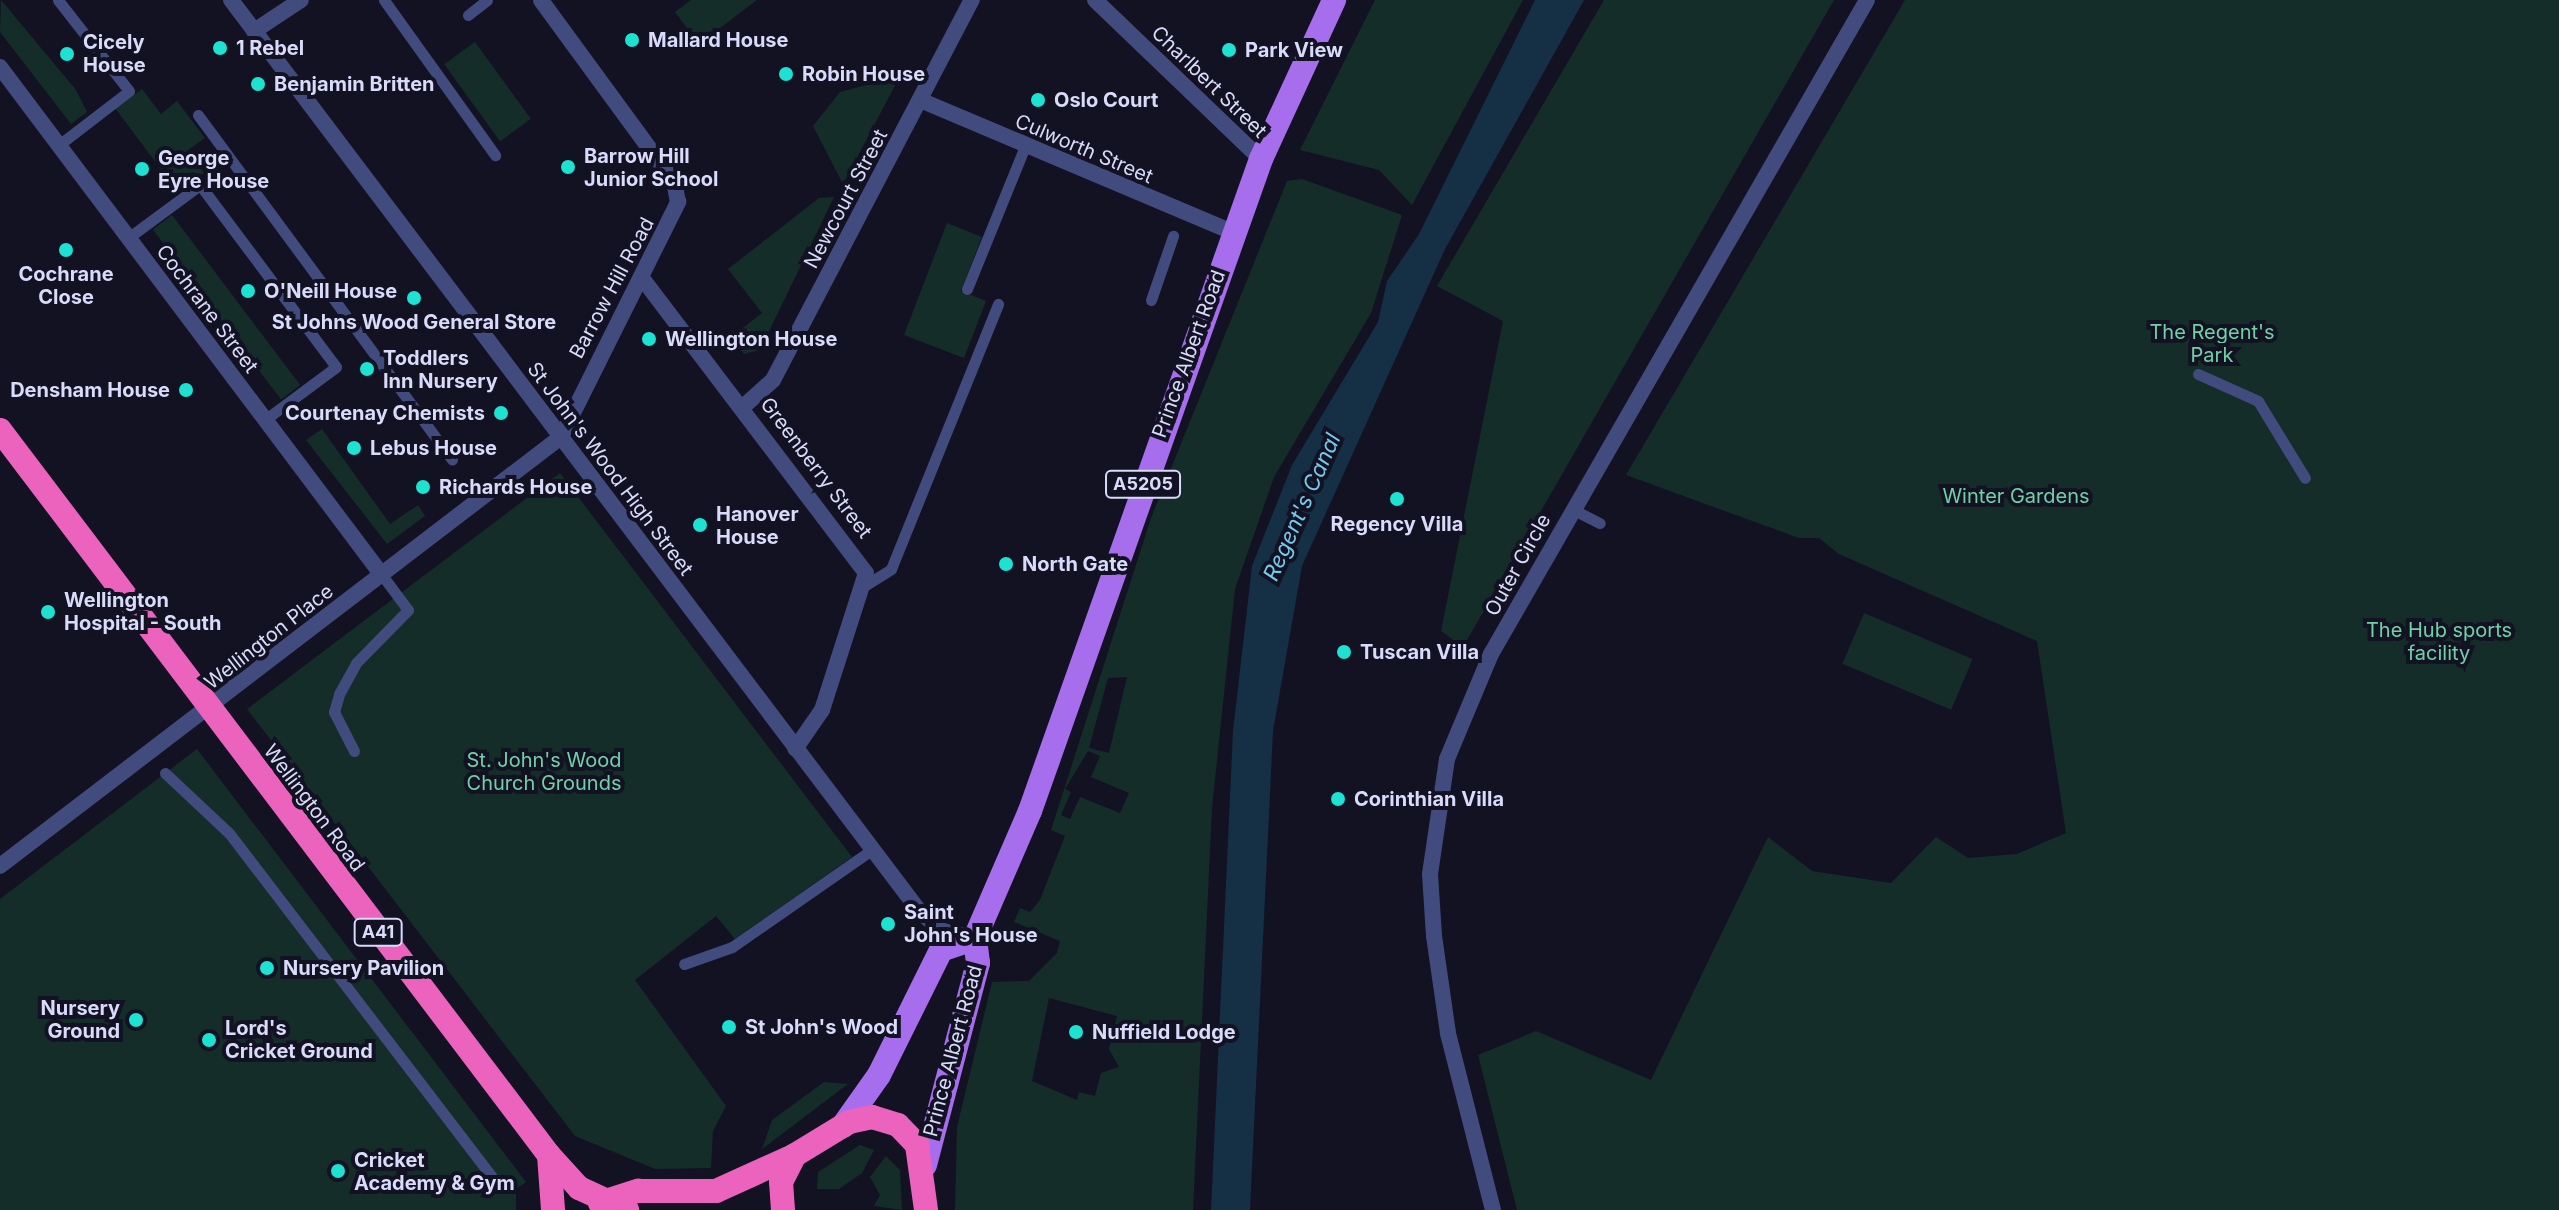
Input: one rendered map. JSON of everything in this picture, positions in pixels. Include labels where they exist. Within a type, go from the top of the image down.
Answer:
[{"type":"highway","name":"Wellington Road","points":[[0,430],[549,1155],[606,1207],[638,1191],[716,1191],[795,1155]]},
{"type":"highway","name":"A41","points":[[795,1155],[843,1126],[872,1117],[898,1125],[925,1165]]},
{"type":"highway","points":[[549,1155],[553,1210]]},
{"type":"highway","points":[[783,1210],[781,1182],[795,1155]]},
{"type":"highway","points":[[925,1165],[926,1210]]},
{"type":"main road","name":"Prince Albert Road","points":[[925,1165],[978,963],[975,938],[1030,811],[1233,232],[1261,159],[1334,0]]},
{"type":"main road","name":"Prince Albert Road","points":[[843,1126],[879,1075],[941,950],[975,938]]},
{"type":"street","name":"St John's Wood High Street","points":[[231,0],[920,912],[943,931],[975,938]]},
{"type":"street","points":[[254,31],[301,0]]},
{"type":"street","name":"Barrow Hill Road","points":[[541,0],[674,182],[678,202],[561,437]]},
{"type":"street","name":"Newcourt Street","points":[[743,407],[773,380],[972,0]]},
{"type":"street","name":"Charlbert Street","points":[[1095,0],[1261,159]]},
{"type":"street","name":"Outer Circle","points":[[1493,1210],[1448,1033],[1434,936],[1436,816],[1447,759],[1479,677],[1572,509],[1867,0]]},
{"type":"street","name":"Cochrane Street","points":[[0,67],[382,575]]},
{"type":"street","name":"Culworth Street","points":[[920,100],[1233,232]]},
{"type":"street","name":"Greenberry Street","points":[[642,278],[861,560],[864,586]]},
{"type":"street","name":"Wellington Place","points":[[0,866],[561,437]]},
{"type":"street","points":[[795,749],[822,710],[864,586]]},
{"type":"lane","points":[[58,0],[129,91],[59,145]]},
{"type":"lane","points":[[384,0],[495,155]]},
{"type":"lane","points":[[468,15],[487,0]]},
{"type":"lane","points":[[198,115],[452,459]]},
{"type":"lane","points":[[967,289],[1025,146]]},
{"type":"lane","points":[[128,238],[200,185],[336,367],[266,419]]},
{"type":"lane","points":[[1151,300],[1173,236]]},
{"type":"lane","points":[[864,586],[891,569],[998,304]]},
{"type":"lane","points":[[2198,374],[2258,401],[2305,478]]},
{"type":"lane","points":[[470,484],[480,499]]},
{"type":"lane","points":[[1572,509],[1600,523]]},
{"type":"lane","points":[[354,751],[334,712],[339,694],[356,663],[408,610],[382,575]]},
{"type":"lane","points":[[165,773],[229,833],[491,1176]]},
{"type":"lane","points":[[684,964],[732,947],[873,849]]},
{"type":"green space","points":[[1,0],[76,90],[87,112],[71,124],[0,32]]},
{"type":"green space","points":[[691,0],[757,0],[699,44],[675,12]]},
{"type":"green space","points":[[1375,0],[1523,0],[1412,205],[1379,170],[1300,150]]},
{"type":"green space","points":[[1604,0],[1834,0],[1463,647],[1441,631],[1503,321],[1437,286]]},
{"type":"green space","name":"The Regent's Park","points":[[1905,0],[2559,0],[2559,1210],[1517,1210],[1478,1055],[1536,1031],[1651,1080],[1768,837],[1812,871],[1891,883],[1936,837],[1968,858],[2017,854],[2066,833],[2037,641],[1839,554],[1819,538],[1799,538],[1626,475]]},
{"type":"green space","points":[[475,42],[531,119],[500,141],[444,64]]},
{"type":"green space","points":[[900,76],[843,184],[813,126],[840,92]]},
{"type":"green space","points":[[142,89],[161,114],[177,101],[205,138],[188,150],[204,173],[178,192],[115,108]]},
{"type":"green space","points":[[1302,179],[1402,215],[1371,313],[1274,477],[1235,589],[1212,808],[1193,1210],[955,1210],[957,1127],[992,982],[1029,981],[1057,953],[1060,941],[1014,922],[1020,908],[1030,912],[1040,900],[1065,836],[1051,830],[1151,518],[1287,181]],"holes":[[[1127,677],[1109,753],[1089,748],[1108,678]],[[1088,751],[1100,756],[1091,777],[1129,793],[1120,813],[1080,797],[1070,819],[1061,815],[1071,792],[1065,789]],[[1049,998],[1117,1016],[1109,1049],[1119,1067],[1101,1073],[1095,1096],[1079,1092],[1077,1100],[1032,1081]]]},
{"type":"green space","points":[[834,197],[760,350],[744,354],[731,337],[762,313],[728,269],[819,198]]},
{"type":"green space","points":[[172,215],[300,385],[281,400],[153,229]]},
{"type":"green space","points":[[947,223],[982,237],[961,291],[986,301],[964,358],[904,335]]},
{"type":"green space","points":[[322,429],[390,524],[418,505],[425,516],[387,544],[306,440]]},
{"type":"green space","name":"St. John's Wood Church Grounds","points":[[560,473],[852,857],[735,939],[716,916],[635,980],[726,1106],[713,1131],[711,1168],[655,1169],[575,1136],[247,709]]},
{"type":"green space","points":[[1864,613],[1973,659],[1951,710],[1843,664]]},
{"type":"green space","name":"Lord's Cricket Ground","points":[[197,749],[526,1182],[516,1189],[516,1210],[0,1210],[0,899]]},
{"type":"green space","points":[[824,1082],[848,1084],[762,1149],[772,1120]]},
{"type":"green space","points":[[860,1145],[874,1150],[862,1173],[839,1189],[817,1189],[818,1172]]},
{"type":"green space","points":[[886,1156],[900,1170],[902,1210],[874,1206],[880,1195],[870,1177]]},
{"type":"water","name":"Regent's Canal","points":[[1535,0],[1584,0],[1445,249],[1302,566],[1273,731],[1250,1210],[1211,1210],[1233,731],[1252,566],[1292,465],[1378,322],[1387,281],[1419,234]]},
{"type":"place","name":"Mallard House","points":[[632,40]]},
{"type":"place","name":"1 Rebel","points":[[220,48]]},
{"type":"place","name":"Park View","points":[[1229,50]]},
{"type":"place","name":"Cicely House","points":[[67,54]]},
{"type":"place","name":"Robin House","points":[[786,74]]},
{"type":"place","name":"Benjamin Britten","points":[[258,84]]},
{"type":"place","name":"Oslo Court","points":[[1038,100]]},
{"type":"place","name":"Barrow Hill Junior School","points":[[568,167]]},
{"type":"place","name":"George Eyre House","points":[[142,169]]},
{"type":"place","name":"Cochrane Close","points":[[66,250]]},
{"type":"place","name":"O'Neill House","points":[[248,291]]},
{"type":"place","name":"St Johns Wood General Store","points":[[414,298]]},
{"type":"place","name":"Wellington House","points":[[649,339]]},
{"type":"place","name":"Toddlers Inn Nursery","points":[[367,369]]},
{"type":"place","name":"Densham House","points":[[186,390]]},
{"type":"place","name":"Courtenay Chemists","points":[[501,413]]},
{"type":"place","name":"Lebus House","points":[[354,448]]},
{"type":"place","name":"Richards House","points":[[423,487]]},
{"type":"place","name":"Regency Villa","points":[[1397,499]]},
{"type":"place","name":"Hanover House","points":[[700,525]]},
{"type":"place","name":"North Gate","points":[[1006,564]]},
{"type":"place","name":"Wellington Hospital - South","points":[[48,612]]},
{"type":"place","name":"Tuscan Villa","points":[[1344,652]]},
{"type":"place","name":"Corinthian Villa","points":[[1338,799]]},
{"type":"place","name":"Saint John's House","points":[[888,924]]},
{"type":"place","name":"Nursery Pavilion","points":[[267,968]]},
{"type":"place","name":"Nursery Ground","points":[[136,1020]]},
{"type":"place","name":"St John's Wood","points":[[729,1027]]},
{"type":"place","name":"Nuffield Lodge","points":[[1076,1032]]},
{"type":"place","name":"Lord's Cricket Ground","points":[[209,1040]]},
{"type":"place","name":"Cricket Academy & Gym","points":[[338,1171]]},
{"type":"park label","name":"Winter Gardens","points":[[2016,496]]},
{"type":"park label","name":"The Hub sports facility","points":[[2439,642]]}]
